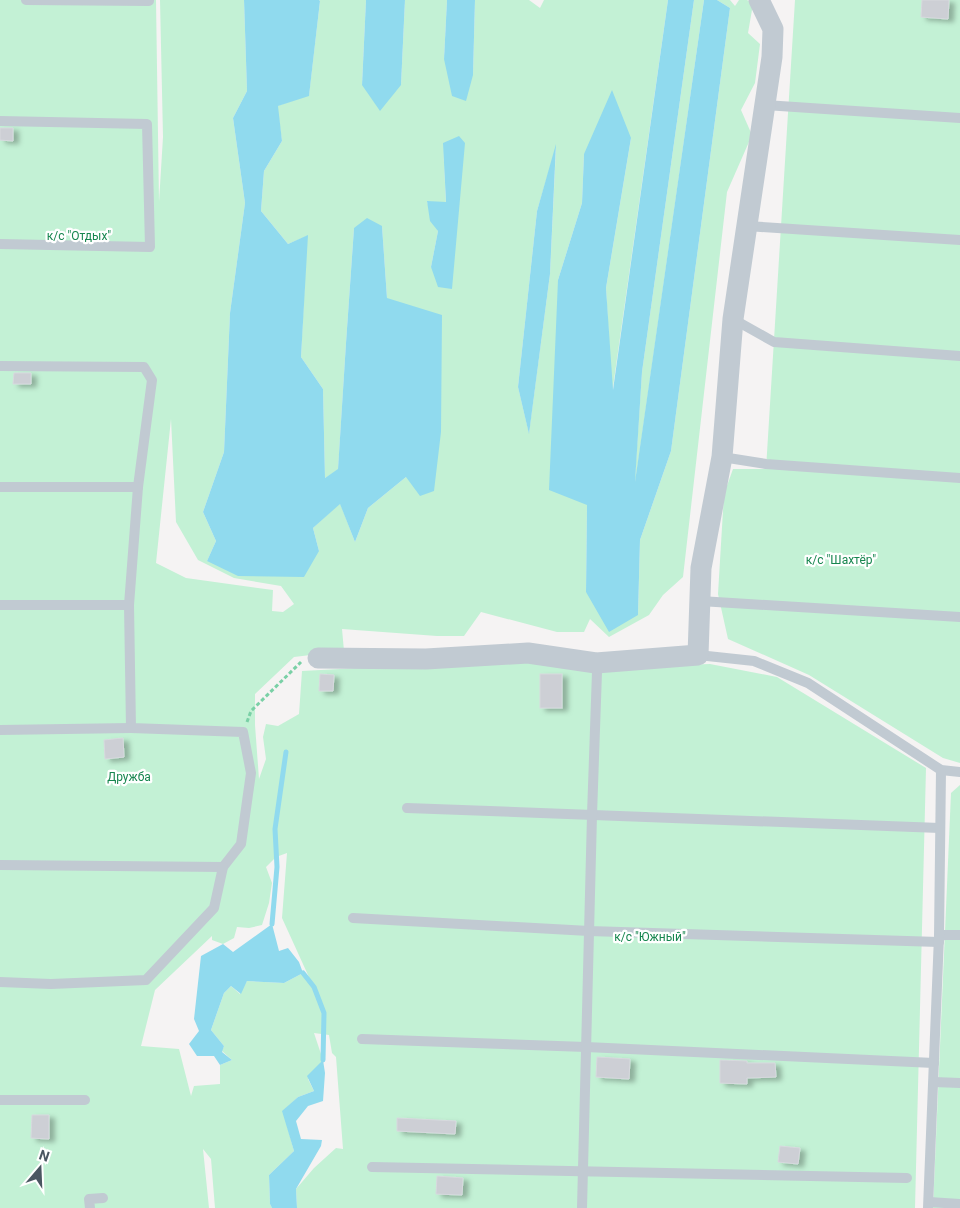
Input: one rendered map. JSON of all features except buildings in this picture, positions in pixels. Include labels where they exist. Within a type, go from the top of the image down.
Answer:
[{"type":"street","points":[[318,658],[426,659],[528,653],[596,663],[698,655],[701,568],[722,456],[733,319],[772,57],[773,29],[759,0]]},
{"type":"lane","points":[[26,0],[149,0]]},
{"type":"lane","points":[[765,105],[960,118]]},
{"type":"lane","points":[[0,122],[147,124],[150,247],[0,244]]},
{"type":"lane","points":[[747,226],[960,240]]},
{"type":"lane","points":[[733,319],[774,342],[960,356]]},
{"type":"lane","points":[[0,366],[144,367],[152,380],[138,487],[128,605],[131,728]]},
{"type":"lane","points":[[722,456],[766,464],[960,478]]},
{"type":"lane","points":[[0,487],[138,487]]},
{"type":"lane","points":[[700,601],[960,617]]},
{"type":"lane","points":[[0,605],[128,605]]},
{"type":"lane","points":[[698,655],[754,661],[808,682],[941,770],[960,772]]},
{"type":"lane","points":[[582,1208],[596,663]]},
{"type":"lane","points":[[0,730],[131,728],[243,732],[251,773],[241,844],[223,867],[214,908],[146,980],[51,984],[0,982]]},
{"type":"lane","points":[[941,770],[939,939],[929,1205],[960,1204]]},
{"type":"lane","points":[[407,808],[940,828]]},
{"type":"lane","points":[[0,864],[223,867]]},
{"type":"lane","points":[[353,918],[589,931],[939,939],[945,935],[960,935]]},
{"type":"lane","points":[[362,1039],[934,1063]]},
{"type":"lane","points":[[934,1082],[960,1083]]},
{"type":"lane","points":[[0,1100],[85,1100]]},
{"type":"lane","points":[[372,1167],[907,1178]]},
{"type":"lane","points":[[90,1208],[90,1199],[103,1198]]},
{"type":"path","points":[[243,732],[251,711],[299,662],[318,658]]},
{"type":"green space","points":[[0,0],[156,0],[159,202],[163,137],[160,0],[244,0],[247,91],[233,118],[245,203],[230,313],[224,452],[203,512],[216,541],[207,561],[319,551],[313,528],[340,503],[355,542],[368,508],[406,477],[387,298],[382,226],[354,228],[338,470],[325,478],[323,389],[301,357],[307,236],[288,244],[261,211],[264,171],[282,141],[277,106],[309,95],[319,0],[366,0],[362,85],[401,85],[405,0],[447,0],[444,59],[473,75],[475,0],[529,0],[540,8],[544,0],[668,0],[612,394],[606,288],[631,138],[584,154],[582,203],[558,280],[587,505],[586,592],[638,615],[640,540],[671,451],[730,8],[717,0],[730,0],[735,6],[739,0],[747,0],[753,4],[748,33],[760,44],[755,83],[741,110],[752,135],[727,192],[683,577],[663,595],[649,615],[609,637],[590,619],[584,632],[557,632],[481,612],[464,636],[437,636],[342,629],[344,651],[294,657],[255,694],[259,779],[266,759],[263,737],[266,724],[278,726],[299,714],[302,671],[530,659],[623,667],[710,664],[777,677],[926,768],[915,1208],[297,1208],[296,1189],[314,1168],[336,1148],[343,1149],[336,1057],[332,1053],[329,1035],[314,1033],[323,1060],[308,1079],[314,1091],[298,1097],[283,1111],[294,1151],[269,1175],[270,1204],[272,1208],[215,1208],[211,1159],[203,1149],[209,1208],[0,1208]],"holes":[[[443,143],[452,289],[431,267],[438,231],[427,202],[446,203]],[[556,147],[550,274],[529,433],[518,387],[537,211]],[[171,419],[176,522],[198,560],[234,578],[281,586],[294,604],[283,612],[272,611],[273,590],[186,578],[156,563]],[[287,853],[282,918],[313,986],[303,973],[284,983],[247,981],[240,994],[231,986],[224,993],[211,1030],[224,1046],[222,1051],[232,1060],[220,1065],[220,1084],[194,1086],[191,1096],[179,1049],[141,1046],[155,990],[212,936],[212,940],[223,944],[234,938],[237,927],[249,928],[262,925],[269,903],[272,883],[266,867],[276,857]]]},
{"type":"green space","points":[[694,0],[704,0],[634,491],[642,372]]},
{"type":"green space","name":"к/с \"Шахтёр\"","points":[[795,0],[960,0],[960,763],[943,758],[809,675],[728,639],[718,594],[724,494],[733,469],[766,469]]},
{"type":"green space","points":[[960,785],[960,1208],[933,1208],[951,793]]},
{"type":"water","points":[[244,0],[320,1],[309,96],[278,106],[282,141],[264,171],[261,211],[288,244],[308,235],[301,357],[323,389],[325,478],[338,469],[354,228],[367,218],[382,226],[387,298],[442,315],[441,432],[434,491],[420,496],[406,477],[368,508],[355,542],[340,504],[313,528],[319,551],[304,577],[238,576],[207,561],[216,541],[203,512],[224,452],[230,313],[245,203],[233,118],[247,91]]},
{"type":"water","points":[[366,0],[405,0],[401,85],[380,111],[362,85]]},
{"type":"water","points":[[447,0],[475,0],[473,75],[466,101],[452,96],[444,59]]},
{"type":"water","points":[[668,0],[694,0],[642,372],[635,482],[704,0],[717,0],[730,8],[671,451],[640,540],[638,615],[609,632],[586,592],[587,505],[549,490],[558,280],[582,203],[584,154],[612,90],[631,138],[606,288],[613,390]]},
{"type":"water","points":[[459,136],[465,143],[452,289],[438,287],[431,267],[438,231],[430,221],[427,201],[446,202],[443,143]]},
{"type":"water","points":[[556,144],[550,274],[529,434],[518,387],[537,211]]},
{"type":"water","points":[[272,924],[279,951],[288,948],[299,962],[303,973],[284,983],[247,981],[241,994],[231,986],[224,993],[211,1030],[224,1046],[222,1052],[232,1060],[220,1065],[214,1056],[197,1056],[189,1044],[199,1031],[194,1019],[201,956],[223,944],[233,952]]},
{"type":"water","points":[[323,1060],[325,1073],[323,1101],[308,1106],[296,1121],[301,1139],[322,1140],[321,1146],[296,1189],[297,1208],[272,1208],[270,1204],[269,1175],[294,1151],[282,1111],[298,1097],[314,1091],[307,1076]]},
{"type":"waterway","points":[[272,924],[277,867],[275,829],[286,752]]},
{"type":"waterway","points":[[303,973],[314,987],[324,1013],[323,1060]]},
{"type":"park label","name":"к/с \"Отдых\"","points":[[79,236]]},
{"type":"park label","name":"Дружба","points":[[129,777]]},
{"type":"park label","name":"к/с \"Южный\"","points":[[650,937]]}]
